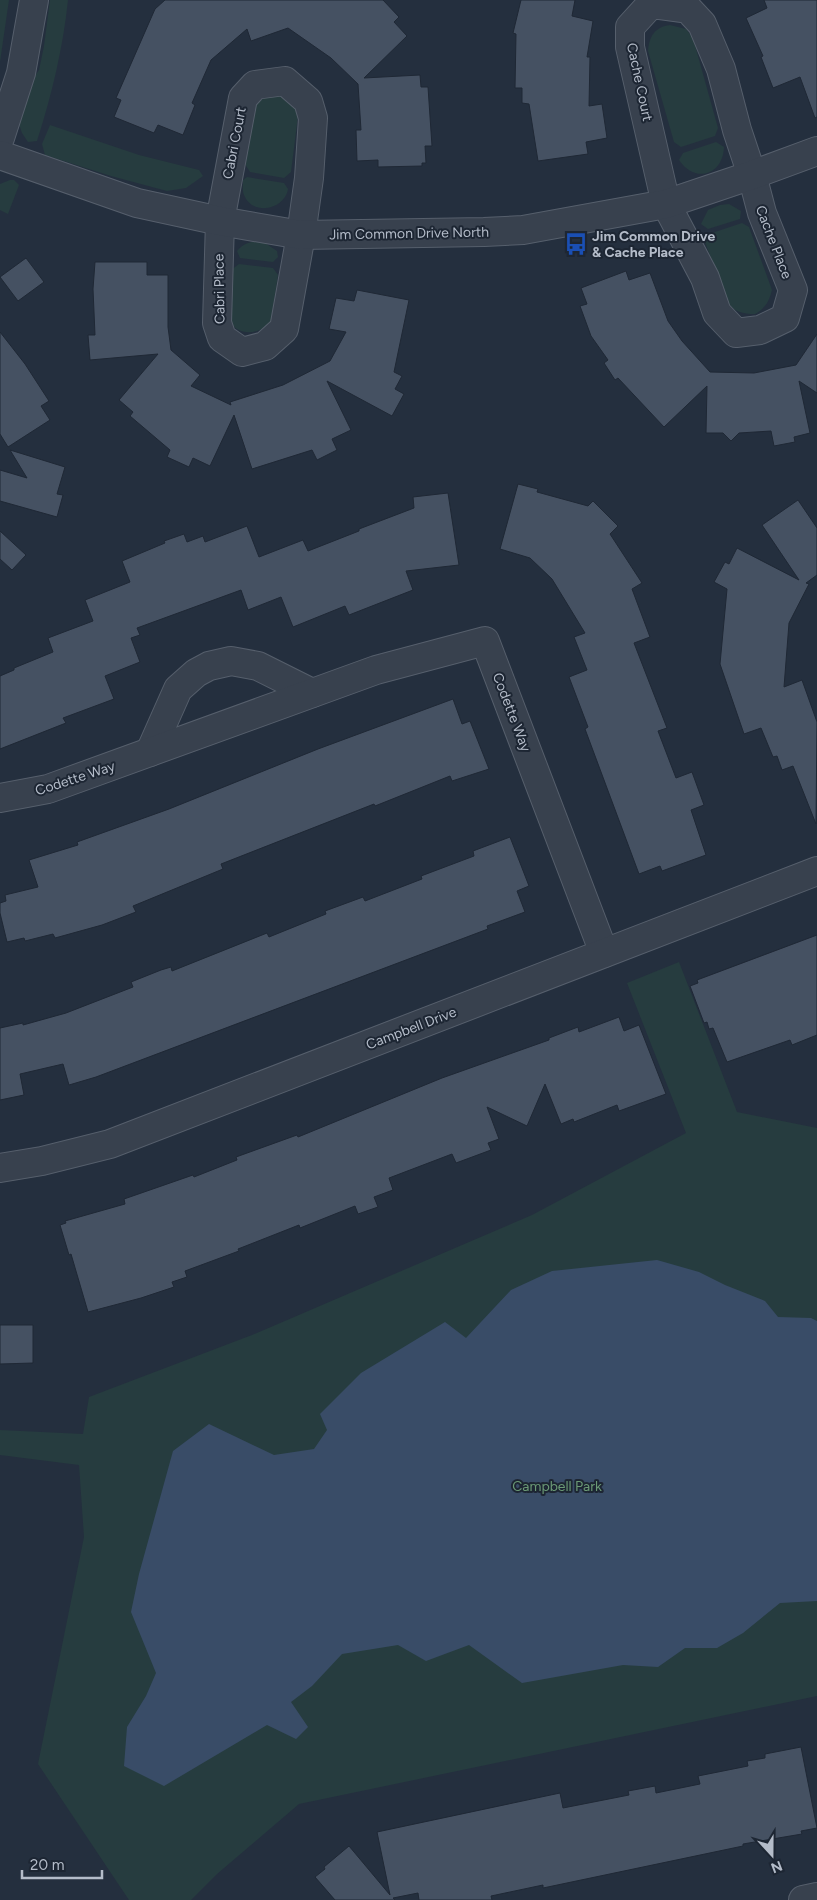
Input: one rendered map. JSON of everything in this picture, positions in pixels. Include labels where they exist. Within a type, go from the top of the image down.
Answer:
[{"type":"street","points":[[0,138],[21,73],[34,0]]},
{"type":"street","name":"Cache Court","points":[[666,204],[630,47],[630,28],[651,4],[688,10],[702,24],[721,69],[737,130],[752,175]]},
{"type":"street","name":"Cabri Court","points":[[220,222],[243,98],[255,85],[285,81],[308,101],[313,118],[309,178],[301,235]]},
{"type":"street","name":"Jim Common Drive North","points":[[0,155],[137,203],[220,222],[301,235],[522,230],[666,204],[817,151]]},
{"type":"street","name":"Cache Place","points":[[666,204],[705,278],[716,312],[736,333],[760,330],[785,318],[793,290],[762,213],[752,175]]},
{"type":"street","name":"Cabri Place","points":[[220,222],[217,323],[222,338],[242,352],[265,346],[284,329],[301,235]]},
{"type":"street","name":"Codette Way","points":[[0,798],[48,789],[376,670],[485,640],[604,953]]},
{"type":"street","points":[[150,752],[178,689],[196,673],[209,666],[231,661],[258,666],[312,693]]},
{"type":"street","name":"Campbell Drive","points":[[0,1168],[42,1161],[110,1144],[817,871]]},
{"type":"street","points":[[803,1900],[817,1897]]},
{"type":"green space","points":[[0,0],[9,0],[0,62]]},
{"type":"green space","points":[[50,0],[68,0],[63,36],[52,88],[37,141],[28,142],[22,133],[17,118],[27,88],[39,70]]},
{"type":"green space","points":[[670,25],[686,29],[693,38],[718,128],[715,136],[681,147],[674,142],[648,51],[651,37],[654,33],[660,28]]},
{"type":"green space","points":[[279,95],[292,103],[298,116],[291,172],[284,178],[250,172],[245,164],[253,108],[267,97]]},
{"type":"green space","points":[[50,125],[139,155],[199,170],[203,176],[186,188],[167,191],[45,155],[42,144]]},
{"type":"green space","points":[[716,142],[724,147],[719,164],[714,170],[700,174],[693,172],[679,160],[683,153]]},
{"type":"green space","points":[[247,177],[284,183],[288,189],[286,196],[268,208],[254,206],[248,202],[243,193],[243,180]]},
{"type":"green space","points":[[14,180],[19,185],[8,214],[0,210],[0,184]]},
{"type":"green space","points":[[729,204],[741,211],[740,219],[708,229],[701,224],[708,210],[720,205]]},
{"type":"green space","points":[[742,223],[749,227],[772,290],[766,304],[755,314],[739,312],[727,302],[705,242],[709,234]]},
{"type":"green space","points":[[262,241],[277,251],[278,257],[273,262],[240,258],[237,251],[243,246],[251,242]]},
{"type":"green space","points":[[239,264],[273,268],[278,275],[271,321],[256,331],[244,332],[238,330],[229,321],[231,270]]},
{"type":"green space","name":"Campbell Park","points":[[679,962],[737,1112],[817,1128],[817,1696],[299,1804],[217,1874],[191,1900],[129,1900],[38,1764],[84,1537],[79,1465],[0,1455],[0,1430],[83,1434],[89,1397],[252,1335],[532,1215],[686,1133],[627,983]]},
{"type":"water","points":[[657,1260],[699,1272],[765,1301],[778,1317],[811,1318],[817,1321],[817,1601],[780,1603],[743,1633],[717,1648],[685,1648],[658,1667],[623,1665],[522,1683],[469,1645],[426,1661],[398,1645],[342,1654],[312,1686],[291,1702],[308,1727],[296,1739],[267,1725],[164,1786],[124,1766],[127,1727],[146,1696],[156,1673],[131,1612],[139,1574],[173,1451],[209,1424],[274,1455],[314,1449],[327,1430],[320,1414],[361,1373],[445,1322],[466,1338],[511,1290],[552,1271]]},
{"type":"building","points":[[165,0],[383,0],[399,17],[394,22],[407,36],[364,78],[420,75],[421,87],[428,87],[432,146],[425,146],[426,163],[422,163],[422,166],[378,167],[378,160],[357,161],[356,130],[361,130],[358,84],[331,58],[288,28],[251,41],[247,29],[211,60],[192,103],[195,105],[183,135],[158,125],[154,133],[114,117],[121,100],[116,98],[155,9]]},
{"type":"building","points":[[521,0],[575,0],[572,16],[593,21],[587,57],[590,57],[589,106],[602,104],[607,138],[586,142],[588,154],[538,161],[529,104],[522,103],[522,88],[515,88],[516,34],[513,33]]},
{"type":"building","points":[[764,0],[817,0],[817,117],[815,118],[800,77],[773,88],[761,57],[763,56],[746,18],[767,8]]},
{"type":"building","points":[[26,258],[44,282],[18,301],[0,277]]},
{"type":"building","points":[[95,262],[147,262],[147,275],[168,275],[168,327],[171,350],[200,375],[191,386],[231,405],[230,402],[283,385],[330,361],[346,332],[329,329],[336,298],[354,301],[357,290],[409,300],[394,372],[402,376],[395,389],[404,394],[392,416],[327,381],[351,430],[332,439],[337,450],[317,460],[312,450],[252,469],[234,415],[210,466],[193,458],[189,467],[167,457],[170,450],[130,416],[133,412],[119,400],[158,354],[90,360],[88,335],[95,335],[93,289]]},
{"type":"building","points":[[626,271],[629,280],[650,273],[668,321],[682,341],[710,372],[754,373],[796,365],[817,334],[817,393],[799,381],[810,433],[794,437],[795,442],[774,446],[771,431],[739,433],[731,441],[723,433],[706,433],[707,386],[664,427],[618,378],[615,380],[604,363],[608,360],[591,336],[580,306],[587,304],[581,288]]},
{"type":"building","points":[[0,332],[25,364],[49,401],[41,406],[50,420],[8,447],[0,434]]},
{"type":"building","points":[[10,450],[65,467],[57,494],[63,495],[57,517],[0,501],[0,470],[27,478]]},
{"type":"building","points":[[518,484],[538,489],[537,492],[588,506],[593,501],[618,526],[610,534],[642,583],[632,589],[650,637],[634,643],[667,728],[658,731],[676,778],[692,772],[704,805],[691,810],[706,855],[662,871],[660,866],[639,874],[585,729],[588,727],[569,677],[587,670],[574,637],[585,633],[552,579],[530,558],[500,549]]},
{"type":"building","points":[[448,493],[459,565],[406,571],[413,590],[349,615],[345,606],[293,627],[281,597],[248,610],[241,590],[137,628],[140,635],[131,638],[140,662],[105,676],[114,699],[63,718],[66,723],[0,749],[0,676],[14,670],[14,668],[53,652],[48,638],[93,621],[85,600],[130,582],[122,561],[165,543],[164,541],[184,534],[187,542],[203,536],[205,542],[247,526],[259,557],[303,540],[308,551],[414,508],[413,497]]},
{"type":"building","points":[[798,500],[817,528],[817,575],[806,583],[809,584],[789,623],[784,687],[802,680],[817,722],[816,824],[793,766],[782,770],[777,756],[773,757],[761,728],[744,734],[720,664],[727,589],[714,582],[725,562],[729,564],[737,548],[799,580],[762,525]]},
{"type":"building","points":[[0,531],[26,555],[12,570],[0,559]]},
{"type":"building","points":[[453,699],[462,724],[470,721],[489,769],[452,781],[450,776],[221,864],[223,869],[133,906],[136,912],[102,925],[55,938],[53,934],[25,941],[24,938],[7,942],[0,913],[0,903],[6,901],[5,895],[38,887],[29,860],[78,845],[77,842],[169,809],[318,749]]},
{"type":"building","points":[[510,837],[529,886],[517,891],[525,912],[487,926],[488,929],[96,1077],[69,1085],[63,1064],[20,1074],[24,1095],[0,1100],[0,1028],[23,1023],[23,1025],[66,1013],[133,987],[131,982],[161,970],[171,967],[172,971],[267,933],[269,937],[326,914],[325,911],[363,897],[365,901],[422,879],[421,876],[474,856],[473,851]]},
{"type":"building","points":[[817,935],[817,1035],[792,1045],[790,1040],[727,1062],[713,1028],[709,1029],[707,1022],[704,1023],[690,986],[698,983],[697,980]]},
{"type":"building","points":[[619,1017],[624,1031],[639,1025],[666,1094],[619,1111],[617,1105],[574,1122],[573,1119],[561,1124],[545,1084],[527,1126],[487,1107],[499,1139],[488,1143],[491,1150],[456,1163],[452,1154],[389,1178],[393,1190],[374,1197],[378,1207],[358,1214],[355,1206],[300,1228],[299,1225],[238,1249],[239,1251],[185,1271],[187,1277],[172,1282],[174,1287],[88,1312],[71,1254],[69,1255],[60,1225],[66,1223],[65,1221],[125,1204],[124,1199],[193,1175],[194,1177],[237,1160],[236,1157],[297,1135],[298,1137],[442,1078],[549,1040],[549,1038],[578,1027],[579,1032]]},
{"type":"building","points":[[0,1325],[33,1325],[33,1363],[0,1364]]},
{"type":"building","points":[[801,1747],[817,1828],[801,1831],[802,1834],[743,1844],[743,1846],[543,1888],[543,1885],[491,1896],[492,1900],[419,1900],[418,1893],[393,1898],[395,1900],[335,1900],[315,1877],[349,1846],[390,1895],[377,1832],[560,1793],[563,1808],[629,1795],[628,1791],[655,1786],[656,1793],[700,1784],[698,1776],[748,1766],[747,1761],[765,1758],[765,1754]]},
{"type":"place","name":"Jim Common Drive & Cache Place","points":[[576,244]]}]
